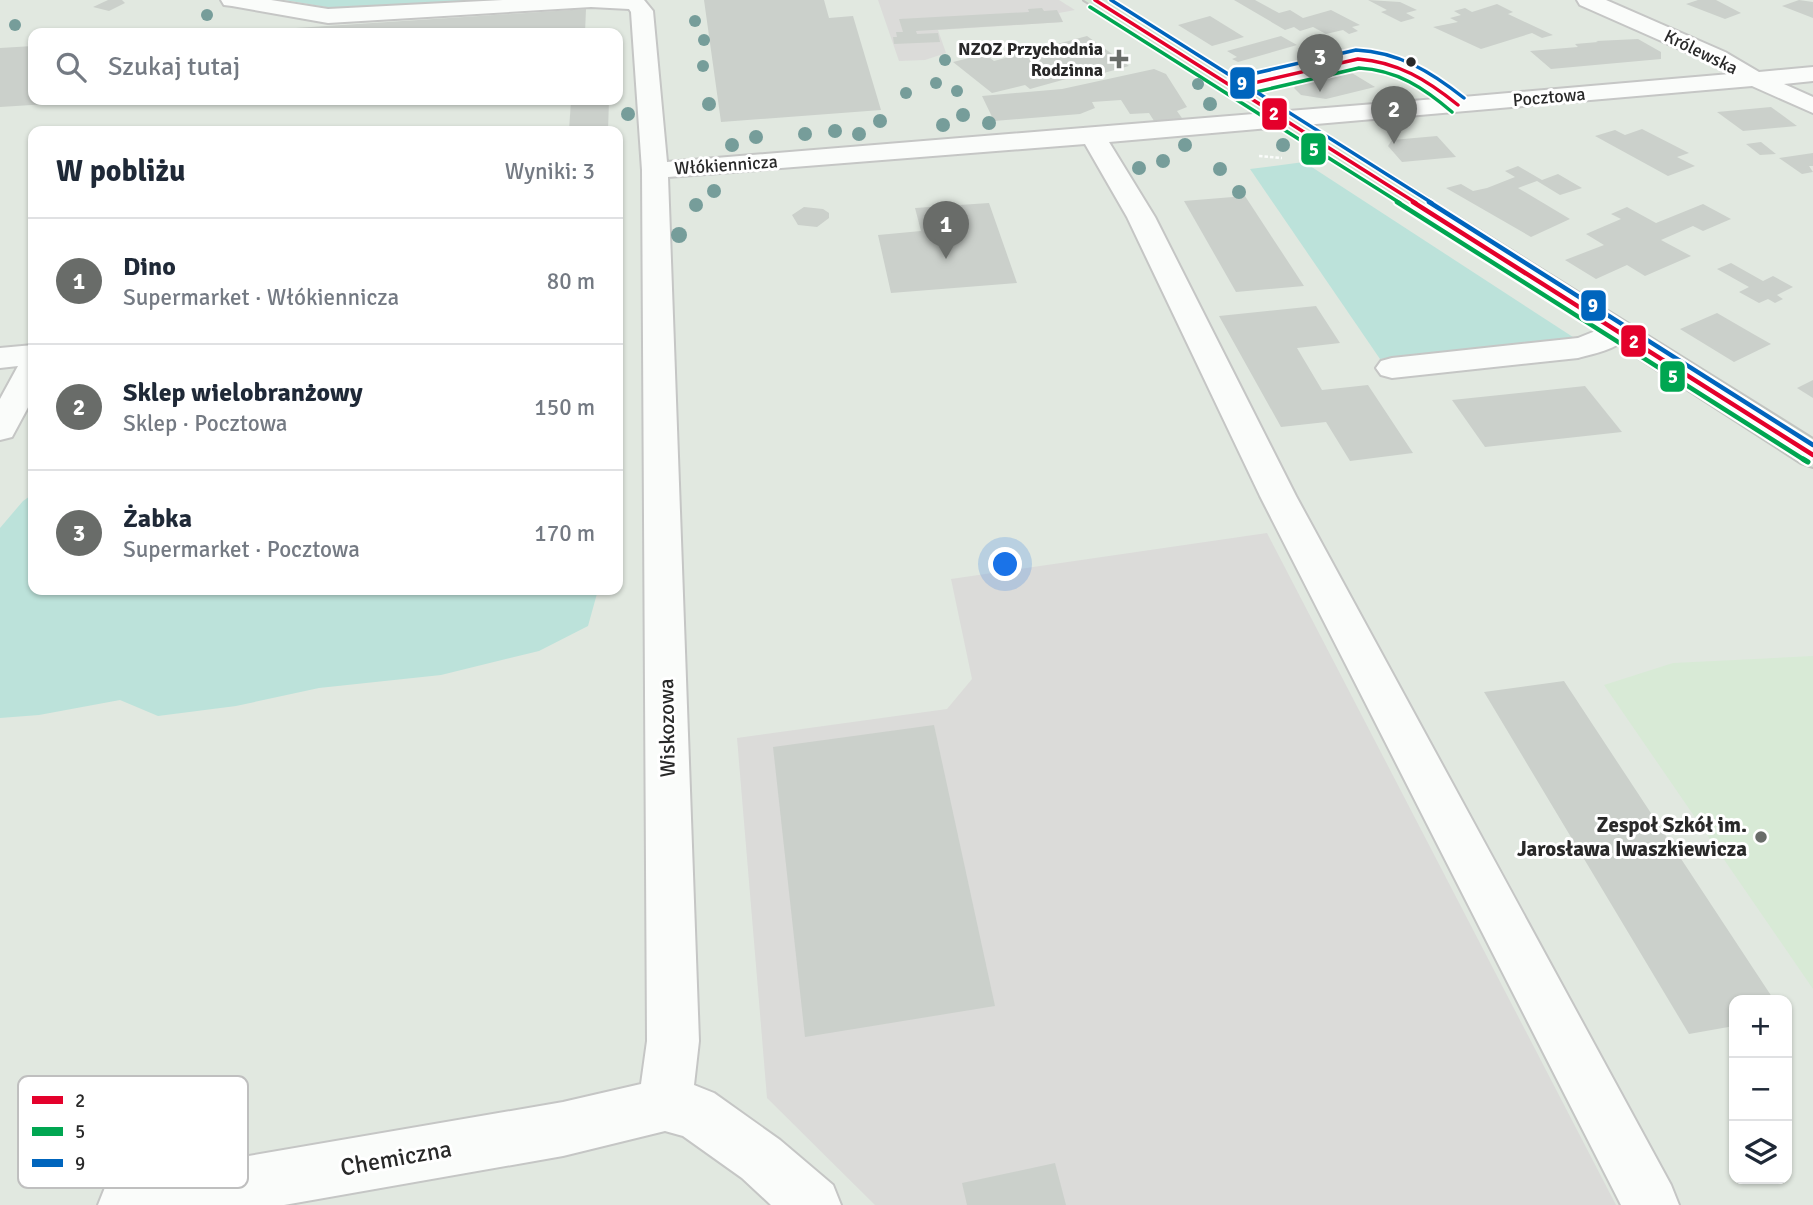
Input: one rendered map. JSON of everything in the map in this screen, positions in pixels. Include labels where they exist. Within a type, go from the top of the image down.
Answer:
[{"type":"main road","points":[[1095,0],[1813,455]]},
{"type":"street","name":"Włókiennicza","points":[[232,0],[328,16],[591,1],[635,3],[642,11],[655,170],[1286,121]]},
{"type":"street","name":"Królewska","points":[[1588,0],[1717,57],[1755,79],[1813,106]]},
{"type":"street","points":[[1232,88],[1376,58],[1408,70],[1433,84],[1458,105]]},
{"type":"street","name":"Pocztowa","points":[[1286,121],[1813,74]]},
{"type":"street","points":[[1093,136],[1141,217],[1278,496],[1651,1205]]},
{"type":"street","name":"Wiskozowa","points":[[655,170],[673,1041],[665,1105]]},
{"type":"street","points":[[1392,368],[1578,348],[1591,345],[1618,331]]},
{"type":"street","points":[[0,358],[28,355]]},
{"type":"street","points":[[0,429],[28,377]]},
{"type":"street","points":[[665,1105],[695,1112],[761,1159],[813,1205]]},
{"type":"street","name":"Chemiczna","points":[[248,1184],[563,1129],[665,1105]]},
{"type":"street","name":"Chemiczna","points":[[126,1205],[224,1188]]},
{"type":"shaded area","points":[[285,0],[534,0],[349,11]]},
{"type":"shaded area","points":[[878,0],[1059,0],[1075,10],[1059,13],[1063,22],[938,30],[946,53],[925,60],[899,61]]},
{"type":"shaded area","points":[[1304,162],[1576,339],[1380,359],[1250,169]]},
{"type":"shaded area","points":[[28,498],[28,595],[597,595],[588,626],[539,651],[441,675],[319,688],[236,706],[158,716],[120,700],[39,715],[0,718],[0,528]]},
{"type":"shaded area","points":[[1267,533],[1616,1205],[875,1205],[767,1098],[737,738],[947,709],[972,679],[951,579]]},
{"type":"shaded area","name":"Zespoł Szkół im. Jarosława Iwaszkiewicza","points":[[1813,656],[1813,989],[1604,685],[1673,663]]},
{"type":"building","points":[[108,0],[122,0],[125,3],[109,11],[93,7]]},
{"type":"building","points":[[704,0],[824,0],[829,18],[853,16],[881,110],[721,122]]},
{"type":"building","points":[[1234,0],[1255,0],[1279,13],[1290,10],[1303,18],[1331,10],[1360,25],[1352,27],[1358,31],[1349,34],[1343,30],[1326,34],[1313,27],[1300,31],[1294,27],[1285,30]]},
{"type":"building","points":[[1368,0],[1400,2],[1417,10],[1406,13],[1415,18],[1401,22],[1381,12],[1387,10]]},
{"type":"building","points":[[1698,0],[1716,0],[1741,13],[1725,19],[1686,4]]},
{"type":"building","points":[[1799,0],[1813,2],[1813,18],[1782,6]]},
{"type":"building","points":[[1497,4],[1513,12],[1508,14],[1553,35],[1542,38],[1532,33],[1481,49],[1433,27],[1458,22],[1450,18],[1461,15],[1454,11],[1465,8],[1472,12]]},
{"type":"building","points":[[1042,8],[1044,11],[1057,10],[1063,22],[916,31],[917,34],[938,33],[940,42],[894,44],[893,37],[897,37],[896,32],[903,32],[899,19],[1029,12],[1028,9]]},
{"type":"building","points":[[586,9],[585,28],[298,28]]},
{"type":"building","points":[[1210,16],[1244,37],[1212,46],[1178,25]]},
{"type":"building","points":[[1087,36],[1129,66],[1089,77],[1084,74],[1030,89],[1025,85],[992,93],[953,62],[985,54],[994,61]]},
{"type":"building","points":[[1281,36],[1297,45],[1238,62],[1232,59],[1237,57],[1227,51]]},
{"type":"building","points":[[1638,39],[1661,52],[1661,59],[1551,69],[1530,51],[1578,47],[1575,44],[1598,42],[1596,41]]},
{"type":"building","points":[[28,46],[28,105],[32,105],[0,107],[0,48]]},
{"type":"building","points":[[1154,69],[1166,74],[1187,107],[1177,111],[1184,121],[1156,124],[1149,113],[1130,114],[1121,100],[1092,102],[1095,108],[1080,114],[994,121],[982,96],[1062,89]]},
{"type":"building","points":[[1347,70],[1375,87],[1326,99],[1301,95],[1294,88],[1299,81]]},
{"type":"building","points":[[571,105],[609,105],[608,126],[569,126]]},
{"type":"building","points":[[1771,107],[1797,126],[1743,131],[1717,112]]},
{"type":"building","points":[[1642,129],[1689,153],[1677,157],[1695,166],[1668,176],[1595,136],[1615,130],[1625,135]]},
{"type":"building","points":[[1437,136],[1456,157],[1402,162],[1388,146],[1392,140]]},
{"type":"building","points":[[1761,142],[1776,154],[1760,155],[1746,144]]},
{"type":"building","points":[[1813,153],[1813,166],[1809,166],[1813,172],[1802,174],[1779,158]]},
{"type":"building","points":[[1518,166],[1542,180],[1558,174],[1582,188],[1560,195],[1537,181],[1518,188],[1570,219],[1531,237],[1446,188],[1461,184],[1473,191],[1487,188],[1515,177],[1505,171]]},
{"type":"building","points":[[1245,196],[1304,286],[1236,292],[1184,201]]},
{"type":"building","points":[[989,203],[1017,283],[891,293],[878,235],[921,231],[915,208]]},
{"type":"building","points":[[1703,204],[1731,219],[1703,231],[1693,226],[1661,240],[1691,256],[1645,276],[1627,265],[1596,279],[1565,260],[1604,245],[1586,234],[1621,219],[1611,214],[1627,207],[1656,223]]},
{"type":"building","points":[[804,207],[823,209],[829,213],[829,218],[817,227],[798,225],[792,215]]},
{"type":"building","points":[[1731,263],[1763,281],[1773,276],[1793,287],[1777,295],[1783,299],[1775,303],[1768,299],[1759,303],[1739,292],[1749,287],[1717,269]]},
{"type":"building","points":[[1316,306],[1340,343],[1297,348],[1322,390],[1368,385],[1413,453],[1350,461],[1326,422],[1281,427],[1219,316]]},
{"type":"building","points":[[1717,313],[1771,344],[1734,362],[1680,329]]},
{"type":"building","points":[[1813,380],[1813,398],[1797,388]]},
{"type":"building","points":[[1585,386],[1622,432],[1485,447],[1452,400]]},
{"type":"building","points":[[1564,681],[1771,995],[1729,995],[1729,1027],[1689,1034],[1484,692]]},
{"type":"building","points":[[934,725],[995,1006],[805,1037],[773,747]]},
{"type":"building","points":[[1055,1163],[1066,1205],[967,1205],[962,1183]]},
{"type":"transit line","name":"2","points":[[1095,0],[1813,455]]},
{"type":"transit line","name":"9","points":[[1111,0],[1813,445]]},
{"type":"transit line","name":"5","points":[[1090,7],[1808,462]]},
{"type":"transit line","name":"9","points":[[1230,79],[1356,50],[1372,51],[1386,53],[1414,64],[1464,98]]},
{"type":"transit line","name":"2","points":[[1232,88],[1358,59],[1373,60],[1412,73],[1458,105]]},
{"type":"transit line","name":"5","points":[[1234,97],[1359,68],[1386,72],[1409,81],[1452,112]]},
{"type":"place","name":"NZOZ Przychodnia Rodzinna","points":[[1119,59]]},
{"type":"place","name":"Żabka","points":[[1320,92]]},
{"type":"place","name":"Sklep wielobranżowy","points":[[1394,144]]},
{"type":"place","name":"Dino","points":[[946,259]]},
{"type":"place","name":"Zespoł Szkół im. Jarosława Iwaszkiewicza","points":[[1761,837]]}]
